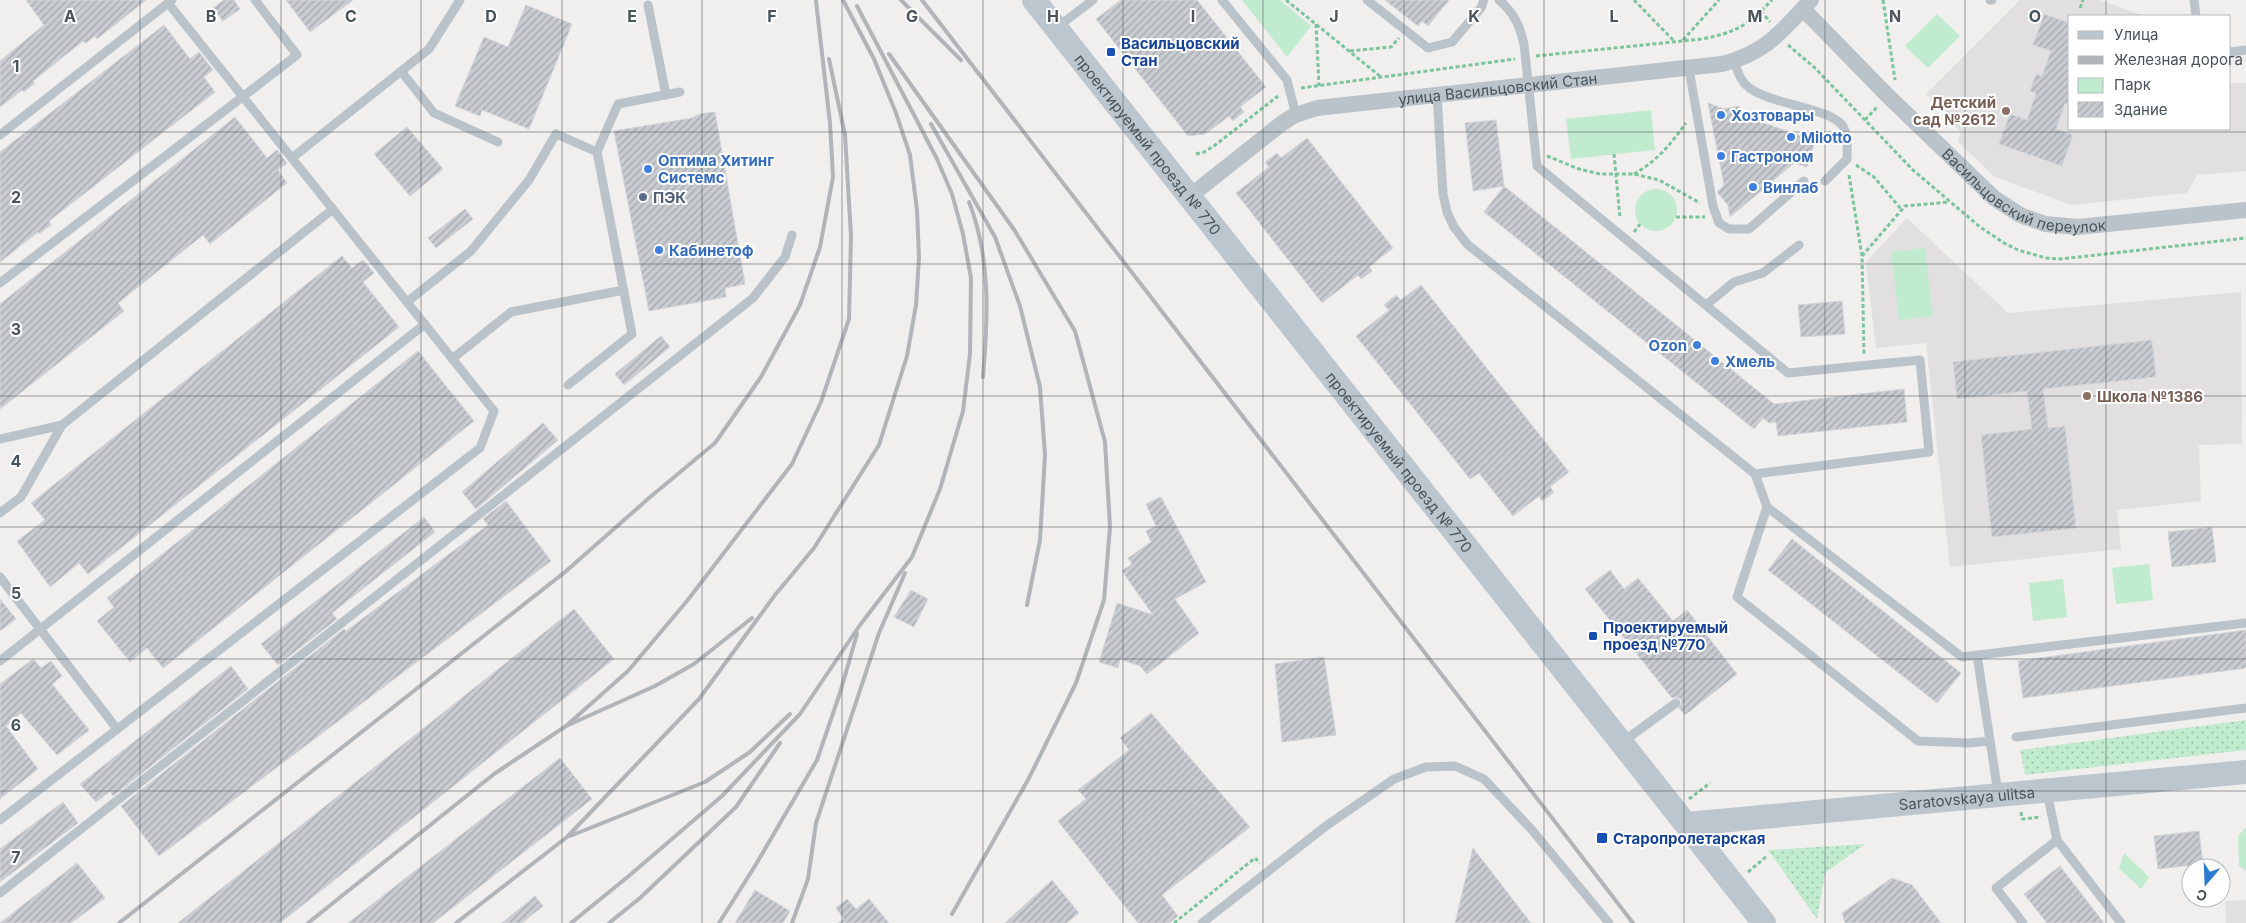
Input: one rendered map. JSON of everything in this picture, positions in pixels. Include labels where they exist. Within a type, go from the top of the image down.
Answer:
[{"type":"street","name":"проектируемый проезд № 770","points":[[1034,0],[1764,923]]},
{"type":"street","name":"Васильцовский переулок","points":[[1807,4],[1888,96],[1994,198],[2007,208],[2032,220],[2061,226],[2098,226],[2246,210]]},
{"type":"street","name":"улица Васильцовский Стан","points":[[1189,197],[1281,124],[1296,115],[1318,108],[1689,69],[1734,61],[1761,49],[1807,4]]},
{"type":"street","name":"Saratovskaya ulitsa","points":[[1687,824],[2246,772]]},
{"type":"lane","points":[[0,283],[297,54],[255,0]]},
{"type":"lane","points":[[292,158],[429,49],[460,0]]},
{"type":"lane","points":[[1056,28],[1093,0]]},
{"type":"lane","points":[[1222,0],[1287,80],[1296,115]]},
{"type":"lane","points":[[1367,0],[1428,48],[1452,42],[1480,8],[1484,0]]},
{"type":"lane","points":[[1498,0],[1515,16],[1520,26],[1538,166],[1788,373],[1920,360],[1929,452],[1755,474]]},
{"type":"lane","points":[[2194,0],[2196,15]]},
{"type":"lane","points":[[0,135],[170,2],[494,411],[480,448],[0,820]]},
{"type":"lane","points":[[648,5],[666,95]]},
{"type":"lane","points":[[2231,52],[2246,50]]},
{"type":"lane","points":[[1734,61],[1741,80],[1754,91],[1828,116],[1842,125],[1846,133],[1847,159],[1825,181]]},
{"type":"lane","points":[[1689,69],[1719,223],[1729,229],[1749,229],[1804,181]]},
{"type":"lane","points":[[401,71],[434,113],[498,142]]},
{"type":"lane","points":[[568,385],[632,334],[597,152],[618,104],[680,92]]},
{"type":"lane","points":[[1437,95],[1443,194],[1447,212],[1454,227],[1467,244],[1755,474],[1767,507],[1962,657],[2246,623]]},
{"type":"lane","points":[[407,302],[471,251],[529,180],[556,134],[597,152]]},
{"type":"lane","points":[[0,513],[21,497],[62,425],[333,209]]},
{"type":"lane","points":[[0,893],[753,298],[785,257],[792,235]]},
{"type":"lane","points":[[1706,305],[1734,282],[1763,273],[1799,245]]},
{"type":"lane","points":[[452,359],[511,312],[624,290]]},
{"type":"lane","points":[[0,661],[425,324]]},
{"type":"lane","points":[[0,439],[62,425]]},
{"type":"lane","points":[[1767,507],[1737,597],[1918,740],[1969,743],[1990,741]]},
{"type":"lane","points":[[0,577],[117,729]]},
{"type":"lane","points":[[1976,655],[1998,796]]},
{"type":"lane","points":[[1621,743],[1676,703]]},
{"type":"lane","points":[[2016,737],[2246,708]]},
{"type":"lane","points":[[1202,923],[1326,826],[1394,779],[1426,767],[1455,766],[1484,779],[1532,830],[1609,923]]},
{"type":"lane","points":[[2046,791],[2056,840],[2121,923]]},
{"type":"lane","points":[[2023,923],[1996,888],[2056,840]]},
{"type":"path","points":[[1286,0],[1381,77]]},
{"type":"path","points":[[1634,0],[1675,42]]},
{"type":"path","points":[[1682,41],[1719,0]]},
{"type":"path","points":[[1196,154],[1214,146],[1278,96],[1291,91],[1525,57],[1675,42],[1727,34],[1739,29],[1772,0]]},
{"type":"path","points":[[1865,120],[1897,88],[1883,0]]},
{"type":"path","points":[[2080,8],[2083,0]]},
{"type":"path","points":[[1316,24],[1319,86]]},
{"type":"path","points":[[1349,51],[1390,47],[1405,30]]},
{"type":"path","points":[[1634,174],[1667,149],[1687,122],[1695,106]]},
{"type":"path","points":[[1535,145],[1548,156],[1562,163],[1600,174],[1634,174],[1659,180],[1672,186],[1716,214]]},
{"type":"path","points":[[1614,154],[1621,235]]},
{"type":"path","points":[[1847,159],[1874,176],[1901,209]]},
{"type":"path","points":[[1847,159],[1862,256],[1864,366]]},
{"type":"path","points":[[1862,256],[1901,209],[1910,204],[1950,202]]},
{"type":"path","points":[[1676,217],[1716,214]]},
{"type":"path","points":[[1174,923],[1255,858]]},
{"type":"shaded area","name":"Детский сад №2612","points":[[2020,0],[2099,0],[2142,15],[2068,15],[2068,130],[2231,130],[2231,83],[2246,83],[2246,171],[2197,175],[2187,193],[2072,205],[1995,177],[1958,142],[1961,133],[1926,94]]},
{"type":"shaded area","name":"Школа №1386","points":[[1907,218],[2008,313],[2241,292],[2242,444],[2199,445],[2201,501],[2117,510],[2121,549],[1950,567],[1926,343],[1876,348],[1866,262]]},
{"type":"shaded area","points":[[2246,900],[2246,923],[2226,923],[2225,908],[2231,908],[2231,901]]},
{"type":"green space","points":[[1242,0],[1280,0],[1311,26],[1287,57]]},
{"type":"green space","points":[[1937,14],[1960,36],[1928,68],[1905,46]]},
{"type":"green space","points":[[1651,110],[1655,150],[1571,159],[1566,119]]},
{"type":"green space","points":[[1660,189],[1668,192],[1674,198],[1677,210],[1674,222],[1668,228],[1652,231],[1644,228],[1638,222],[1635,206],[1638,198],[1644,192]]},
{"type":"green space","points":[[1925,248],[1933,316],[1899,320],[1891,252]]},
{"type":"green space","points":[[2149,564],[2153,600],[2116,604],[2112,568]]},
{"type":"green space","points":[[2063,579],[2067,617],[2033,621],[2029,583]]},
{"type":"green space","points":[[2246,720],[2246,750],[2025,775],[2020,750]]},
{"type":"green space","points":[[2246,827],[2246,871],[2239,866],[2238,836]]},
{"type":"green space","points":[[1865,844],[1825,873],[1817,919],[1768,850]]},
{"type":"green space","points":[[2124,853],[2149,877],[2141,889],[2119,868]]},
{"type":"building","points":[[26,0],[146,0],[97,39],[95,36],[86,43],[83,41],[33,81],[35,83],[24,92],[22,90],[0,107],[0,61],[44,25]]},
{"type":"building","points":[[224,0],[234,0],[240,9],[223,21],[213,8]]},
{"type":"building","points":[[286,0],[353,0],[310,32]]},
{"type":"building","points":[[1121,0],[1197,0],[1266,87],[1240,107],[1244,112],[1233,121],[1229,116],[1205,134],[1188,136],[1096,19]]},
{"type":"building","points":[[1385,0],[1449,0],[1428,26],[1422,21],[1418,26]]},
{"type":"building","points":[[526,5],[572,24],[529,129],[482,110],[480,116],[455,106],[484,37],[508,47]]},
{"type":"building","points":[[2044,14],[2068,22],[2068,104],[2065,103],[2056,129],[2073,135],[2062,166],[1999,144],[2010,114],[2027,120],[2036,93],[2030,91],[2036,74],[2042,76],[2051,51],[2033,45]]},
{"type":"building","points":[[164,25],[190,59],[199,52],[213,70],[204,77],[215,92],[49,221],[51,225],[39,234],[38,232],[0,262],[0,152]]},
{"type":"building","points":[[1708,103],[1724,109],[1739,106],[1741,115],[1815,141],[1807,167],[1794,163],[1730,217],[1728,205],[1717,192],[1724,185]]},
{"type":"building","points":[[715,112],[745,284],[725,288],[726,297],[649,311],[614,131],[692,118],[699,114]]},
{"type":"building","points":[[235,117],[267,158],[277,150],[287,163],[278,170],[287,183],[210,244],[203,235],[118,303],[124,311],[0,409],[0,304]]},
{"type":"building","points":[[1496,120],[1504,186],[1473,191],[1465,123]]},
{"type":"building","points":[[407,127],[443,169],[410,196],[374,154]]},
{"type":"building","points":[[1307,138],[1393,248],[1369,267],[1372,271],[1361,279],[1358,275],[1322,303],[1236,193],[1269,167],[1265,162],[1277,153],[1281,158]]},
{"type":"building","points":[[1504,186],[1774,404],[1904,389],[1907,422],[1778,436],[1776,422],[1769,423],[1763,418],[1754,429],[1484,212]]},
{"type":"building","points":[[465,209],[473,219],[436,248],[428,238]]},
{"type":"building","points":[[342,256],[352,268],[363,260],[374,273],[363,282],[399,327],[88,574],[79,563],[50,587],[17,541],[45,520],[31,503]]},
{"type":"building","points":[[1421,285],[1569,472],[1550,487],[1554,492],[1542,501],[1539,496],[1513,516],[1479,473],[1470,479],[1356,336],[1389,310],[1384,305],[1396,295],[1401,300]]},
{"type":"building","points":[[1842,301],[1845,334],[1801,337],[1798,305]]},
{"type":"building","points":[[661,336],[670,347],[624,385],[615,374]]},
{"type":"building","points":[[2152,340],[2156,377],[2043,389],[2048,428],[2065,426],[2076,528],[1992,537],[1981,435],[2032,429],[2027,391],[1957,399],[1953,362]]},
{"type":"building","points":[[418,351],[474,421],[163,668],[147,648],[130,662],[97,621],[114,607],[107,598]]},
{"type":"building","points":[[543,423],[558,440],[476,509],[462,492]]},
{"type":"building","points":[[1161,497],[1206,582],[1175,599],[1199,633],[1147,674],[1140,666],[1120,659],[1118,668],[1099,662],[1117,603],[1153,615],[1122,571],[1132,564],[1128,558],[1151,542],[1146,531],[1156,526],[1146,504]]},
{"type":"building","points":[[506,501],[551,561],[159,856],[121,806],[344,629],[346,631],[488,525],[483,519]]},
{"type":"building","points":[[424,517],[435,532],[332,613],[337,619],[278,665],[261,644]]},
{"type":"building","points":[[2212,527],[2216,562],[2172,567],[2168,532]]},
{"type":"building","points":[[1792,539],[1961,673],[1937,703],[1768,570]]},
{"type":"building","points":[[1610,570],[1624,589],[1638,578],[1673,621],[1687,610],[1737,674],[1685,715],[1679,708],[1682,703],[1681,699],[1672,698],[1585,589]]},
{"type":"building","points":[[911,590],[928,599],[914,627],[894,617]]},
{"type":"building","points":[[0,599],[16,619],[0,631]]},
{"type":"building","points":[[574,609],[614,659],[280,923],[178,923]]},
{"type":"building","points":[[2246,630],[2246,668],[2023,698],[2018,661]]},
{"type":"building","points":[[1324,657],[1336,735],[1282,742],[1275,664]]},
{"type":"building","points":[[33,659],[41,668],[51,661],[62,676],[52,684],[89,730],[57,755],[21,713],[6,726],[38,769],[0,799],[0,684]]},
{"type":"building","points":[[231,666],[248,689],[113,796],[110,791],[96,802],[80,784]]},
{"type":"building","points":[[1151,713],[1250,827],[1162,895],[1178,916],[1169,923],[1138,923],[1058,821],[1086,799],[1078,790],[1129,750],[1120,738]]},
{"type":"building","points":[[560,758],[592,799],[433,923],[348,923]]},
{"type":"building","points":[[63,802],[78,823],[0,882],[0,849]]},
{"type":"building","points":[[2199,831],[2202,858],[2181,858],[2181,866],[2158,869],[2154,836]]},
{"type":"building","points":[[1473,848],[1531,923],[1455,923]]},
{"type":"building","points":[[77,863],[105,898],[71,923],[0,923]]},
{"type":"building","points":[[2060,866],[2104,923],[2047,923],[2024,894]]},
{"type":"building","points":[[1892,878],[1912,885],[1941,923],[1845,923],[1842,913]]},
{"type":"building","points":[[1052,880],[1079,913],[1067,923],[1005,923]]},
{"type":"building","points":[[755,890],[790,911],[783,923],[735,923]]},
{"type":"building","points":[[535,896],[543,906],[522,923],[502,923]]},
{"type":"building","points":[[847,899],[856,909],[869,899],[889,923],[838,923],[844,919],[836,908]]},
{"type":"railway","points":[[456,923],[567,837],[699,699],[775,595],[814,548],[879,445],[907,356],[916,305],[919,258],[917,210],[910,155],[896,113],[874,59],[843,0]]},
{"type":"railway","points":[[901,0],[961,60]]},
{"type":"railway","points":[[922,0],[1633,923]]},
{"type":"railway","points":[[119,923],[565,572],[715,443],[761,377],[800,305],[820,247],[833,177],[830,123],[816,1]]},
{"type":"railway","points":[[571,923],[722,796],[800,714],[860,625],[912,557],[940,489],[963,411],[970,354],[971,278],[963,234],[952,194],[937,159],[857,6]]},
{"type":"railway","points":[[889,54],[1015,231],[1075,331],[1105,442],[1110,527],[1104,600],[1076,683],[1029,778],[952,914]]},
{"type":"railway","points":[[566,726],[628,671],[687,601],[792,464],[821,402],[849,319],[851,236],[845,135],[829,59]]},
{"type":"railway","points":[[931,124],[995,237],[1020,306],[1040,387],[1045,455],[1040,540],[1027,605]]},
{"type":"railway","points":[[969,202],[981,245],[986,288],[987,310],[983,377]]},
{"type":"railway","points":[[792,923],[808,879],[816,823],[879,633],[905,573]]},
{"type":"railway","points":[[308,923],[494,774],[566,726],[655,686],[694,664],[752,618]]},
{"type":"railway","points":[[719,923],[817,760],[840,693],[857,634]]},
{"type":"railway","points":[[570,836],[705,782],[750,752],[790,714]]},
{"type":"railway","points":[[609,923],[640,898],[736,807],[780,743]]},
{"type":"place","name":"Васильцовский Стан","points":[[1111,52]]},
{"type":"place","name":"Детский сад №2612","points":[[2006,111]]},
{"type":"place","name":"Хозтовары","points":[[1721,115]]},
{"type":"place","name":"Milotto","points":[[1791,137]]},
{"type":"place","name":"Гастроном","points":[[1721,156]]},
{"type":"place","name":"Оптима Хитинг Системс","points":[[648,169]]},
{"type":"place","name":"Винлаб","points":[[1753,187]]},
{"type":"place","name":"ПЭК","points":[[643,197]]},
{"type":"place","name":"Кабинетоф","points":[[659,250]]},
{"type":"place","name":"Ozon","points":[[1697,345]]},
{"type":"place","name":"Хмель","points":[[1715,361]]},
{"type":"place","name":"Школа №1386","points":[[2087,396]]},
{"type":"place","name":"Проектируемый проезд №770","points":[[1593,636]]},
{"type":"place","name":"Старопролетарская","points":[[1602,838]]}]
